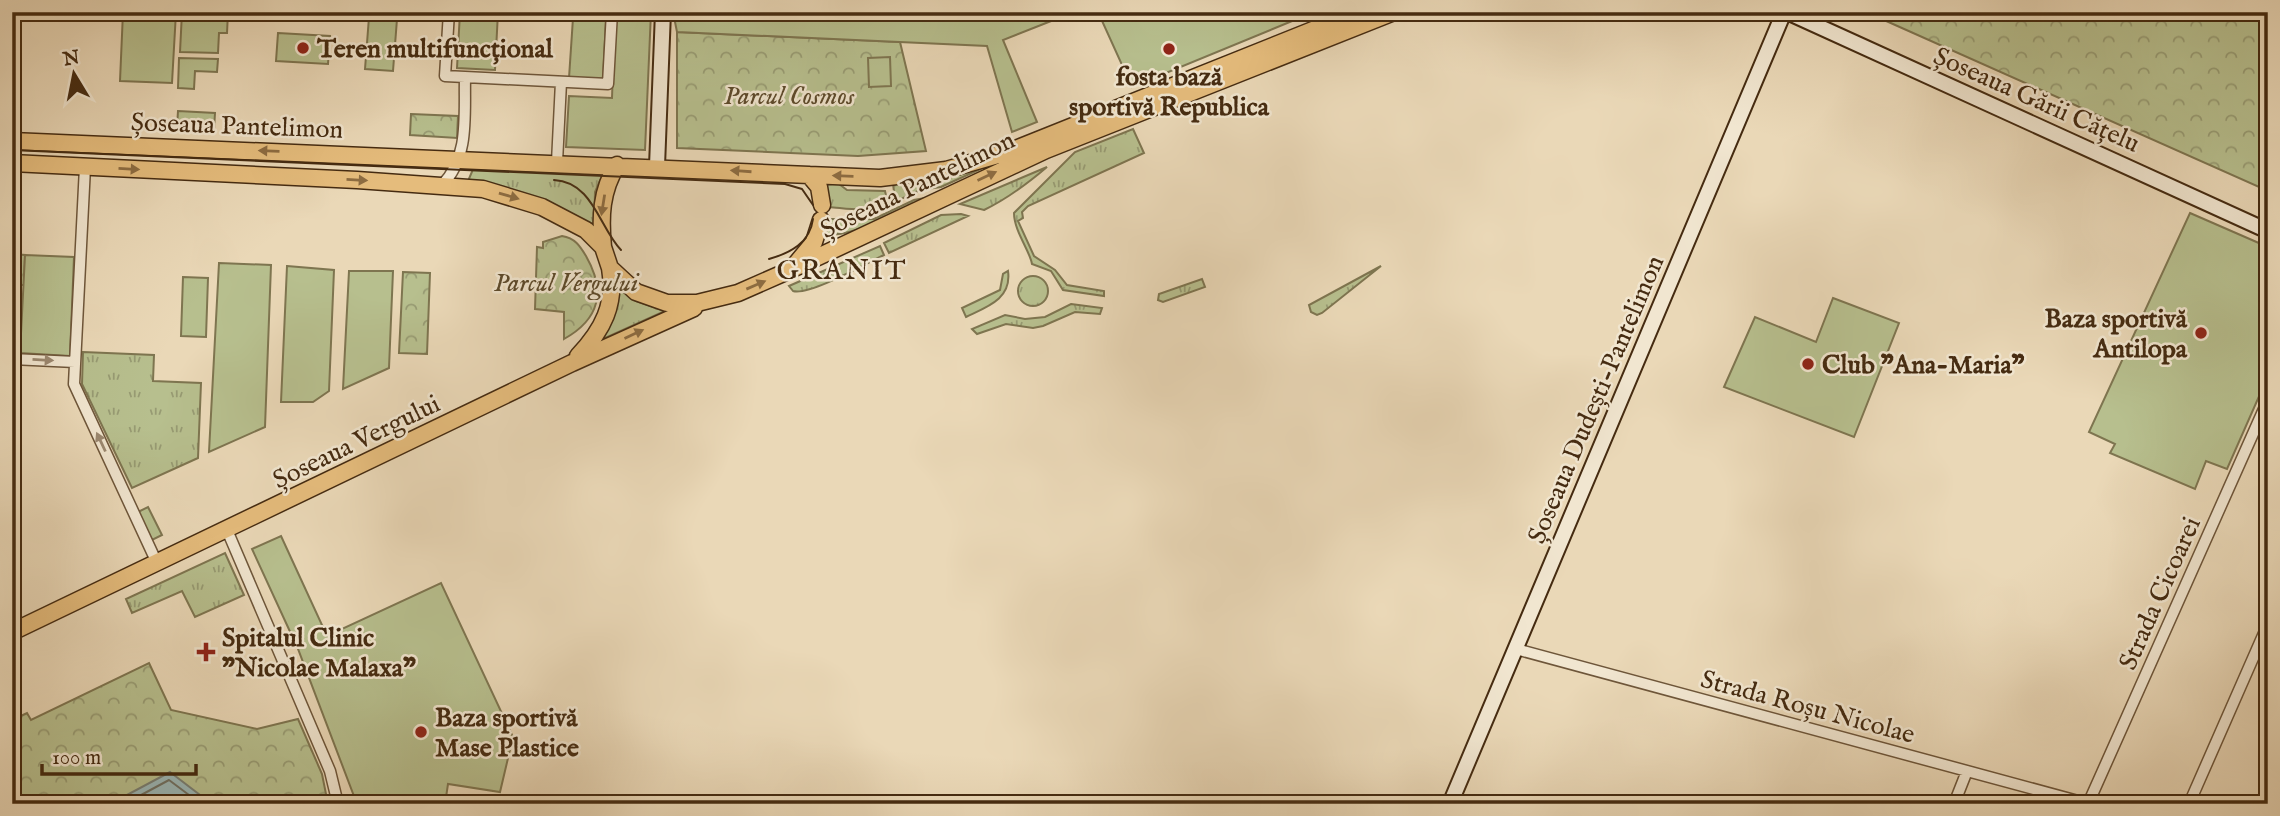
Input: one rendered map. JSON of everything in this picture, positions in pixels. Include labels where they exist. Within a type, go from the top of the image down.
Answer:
[{"type":"main road","name":"Șoseaua Pantelimon","points":[[12,141],[657,166],[880,178],[967,165],[1025,145],[1358,12]]},
{"type":"main road","name":"Șoseaua Pantelimon","points":[[12,163],[483,189],[542,207],[576,223],[603,247],[610,268],[636,292],[667,303],[697,303],[723,298],[788,271],[1046,150],[1394,12]]},
{"type":"main road","points":[[603,247],[602,207],[608,180],[617,165]]},
{"type":"main road","points":[[788,271],[814,242],[821,212],[819,187],[809,175]]},
{"type":"main road","points":[[572,363],[596,336],[609,313],[612,289],[610,268]]},
{"type":"main road","name":"Șoseaua Vergului","points":[[12,632],[572,363],[723,298]]},
{"type":"street","points":[[449,12],[446,76],[608,84],[612,12]]},
{"type":"street","points":[[657,166],[663,12]]},
{"type":"street","name":"Șoseaua Gării Cățelu","points":[[1785,12],[2268,230]]},
{"type":"street","name":"Șoseaua Dudești-Pantelimon","points":[[1450,804],[1785,12]]},
{"type":"street","points":[[442,185],[459,159],[463,147],[465,77]]},
{"type":"street","points":[[557,162],[561,82]]},
{"type":"street","points":[[85,167],[75,362],[76,390],[157,562]]},
{"type":"street","points":[[12,359],[75,362]]},
{"type":"street","name":"Strada Cicoarei","points":[[2088,804],[2268,400]]},
{"type":"street","points":[[227,530],[330,771],[338,804]]},
{"type":"street","points":[[2189,804],[2268,624]]},
{"type":"street","name":"Strada Roșu Nicolae","points":[[1516,649],[1967,771],[2061,800],[2088,804]]},
{"type":"street","points":[[1954,804],[1967,771]]},
{"type":"green space","points":[[123,12],[176,12],[172,83],[120,81]]},
{"type":"green space","points":[[182,12],[228,12],[227,33],[219,33],[218,53],[180,52]]},
{"type":"green space","points":[[460,12],[498,12],[495,70],[457,68]]},
{"type":"green space","points":[[615,12],[651,12],[645,150],[566,147],[569,96],[612,98]]},
{"type":"green space","points":[[673,12],[1074,12],[1003,40],[1037,122],[1012,132],[987,46],[677,32]]},
{"type":"green space","name":"fosta bază sportivă Republica","points":[[1098,12],[1314,12],[1132,87]]},
{"type":"green space","points":[[1866,12],[2268,12],[2268,191]]},
{"type":"green space","points":[[369,17],[397,19],[393,71],[365,69]]},
{"type":"green space","points":[[573,18],[606,19],[603,79],[569,78]]},
{"type":"green space","name":"Parcul Cosmos","points":[[677,32],[900,42],[926,151],[858,156],[677,148]]},
{"type":"green space","name":"Teren multifuncțional","points":[[278,33],[330,36],[328,64],[276,61]]},
{"type":"green space","points":[[890,57],[891,86],[869,87],[868,58]]},
{"type":"green space","points":[[179,58],[218,59],[217,72],[195,71],[194,89],[178,88]]},
{"type":"green space","points":[[178,111],[215,113],[214,130],[177,127]]},
{"type":"green space","points":[[411,114],[458,116],[457,138],[410,135]]},
{"type":"green space","points":[[1133,129],[1144,153],[1028,206],[1022,212],[1023,218],[1018,221],[1034,256],[1055,270],[1067,285],[1104,291],[1104,296],[1063,290],[1051,271],[1032,264],[1014,213],[1075,152]]},
{"type":"green space","points":[[987,166],[941,187],[920,190],[899,200],[895,199],[893,184]]},
{"type":"green space","points":[[474,167],[606,167],[595,192],[594,230],[468,181]]},
{"type":"green space","points":[[1047,167],[1017,191],[984,210],[960,204]]},
{"type":"green space","points":[[825,184],[839,184],[847,190],[885,191],[887,200],[876,208],[868,209],[829,207]]},
{"type":"green space","points":[[925,198],[860,229],[846,233],[824,233],[826,219],[874,219],[914,200]]},
{"type":"green space","name":"Baza sportivă Antilopa","points":[[2190,213],[2268,247],[2268,376],[2227,469],[2206,461],[2195,489],[2110,453],[2115,444],[2089,432]]},
{"type":"green space","points":[[941,215],[968,216],[889,253],[884,243]]},
{"type":"green space","name":"Parcul Vergului","points":[[562,236],[574,241],[584,252],[596,281],[597,292],[596,303],[585,323],[564,339],[564,312],[535,309],[537,247],[543,248],[543,242]]},
{"type":"green space","points":[[880,246],[884,255],[838,278],[801,291],[793,291],[789,286]]},
{"type":"green space","points":[[12,254],[25,255],[24,285],[12,285]]},
{"type":"green space","points":[[25,255],[74,257],[70,356],[20,353]]},
{"type":"green space","points":[[219,263],[271,265],[265,427],[209,452]]},
{"type":"green space","points":[[287,266],[334,270],[329,391],[313,402],[281,402]]},
{"type":"green space","points":[[1381,266],[1322,313],[1317,315],[1311,312],[1309,305]]},
{"type":"green space","points":[[349,271],[393,271],[389,368],[343,389]]},
{"type":"green space","points":[[1008,271],[1006,289],[1002,295],[990,305],[966,317],[962,308],[1000,290],[1003,274]]},
{"type":"green space","points":[[403,272],[430,273],[427,354],[399,353]]},
{"type":"green space","points":[[1033,276],[1039,277],[1047,285],[1047,297],[1039,305],[1033,306],[1027,305],[1019,297],[1018,291],[1019,285],[1027,277]]},
{"type":"green space","points":[[183,277],[208,278],[206,337],[181,336]]},
{"type":"green space","points":[[1202,279],[1205,287],[1163,302],[1158,300],[1159,294]]},
{"type":"green space","points":[[619,288],[636,301],[665,311],[603,339],[614,315]]},
{"type":"green space","name":"Club \"Ana-Maria\"","points":[[1833,298],[1899,323],[1854,437],[1724,387],[1755,317],[1816,342]]},
{"type":"green space","points":[[1071,304],[1102,308],[1100,314],[1075,312],[1033,328],[1006,324],[977,334],[972,329],[1005,315],[1025,319],[1045,317]]},
{"type":"green space","points":[[83,352],[154,355],[153,381],[201,383],[198,458],[132,488],[82,384]]},
{"type":"green space","points":[[148,507],[162,535],[152,540],[138,512]]},
{"type":"green space","points":[[281,536],[327,636],[441,583],[513,737],[500,792],[448,784],[445,804],[357,804],[298,649],[252,549]]},
{"type":"green space","points":[[225,553],[244,595],[195,617],[182,591],[132,613],[126,599]]},
{"type":"green space","points":[[149,663],[171,710],[257,729],[298,719],[322,774],[328,804],[12,804],[12,720],[27,713],[31,720]]},
{"type":"water","points":[[170,772],[204,798],[221,799],[225,804],[88,804],[127,795]]},
{"type":"tram line","points":[[12,150],[785,184],[802,189],[813,205]]},
{"type":"tram line","points":[[554,180],[567,183],[587,197],[621,250]]},
{"type":"tram line","points":[[769,259],[798,246],[808,235],[813,219]]},
{"type":"place","name":"Teren multifuncțional","points":[[303,48]]},
{"type":"place","name":"fosta bază sportivă Republica","points":[[1169,49]]},
{"type":"place","name":"Baza sportivă Antilopa","points":[[2201,333]]},
{"type":"place","name":"Club \"Ana-Maria\"","points":[[1808,364]]},
{"type":"place","name":"Spitalul Clinic \"Nicolae Malaxa\"","points":[[206,652]]},
{"type":"place","name":"Baza sportivă Mase Plastice","points":[[421,732]]},
{"type":"district","name":"GRANIT","points":[[842,269]]}]
